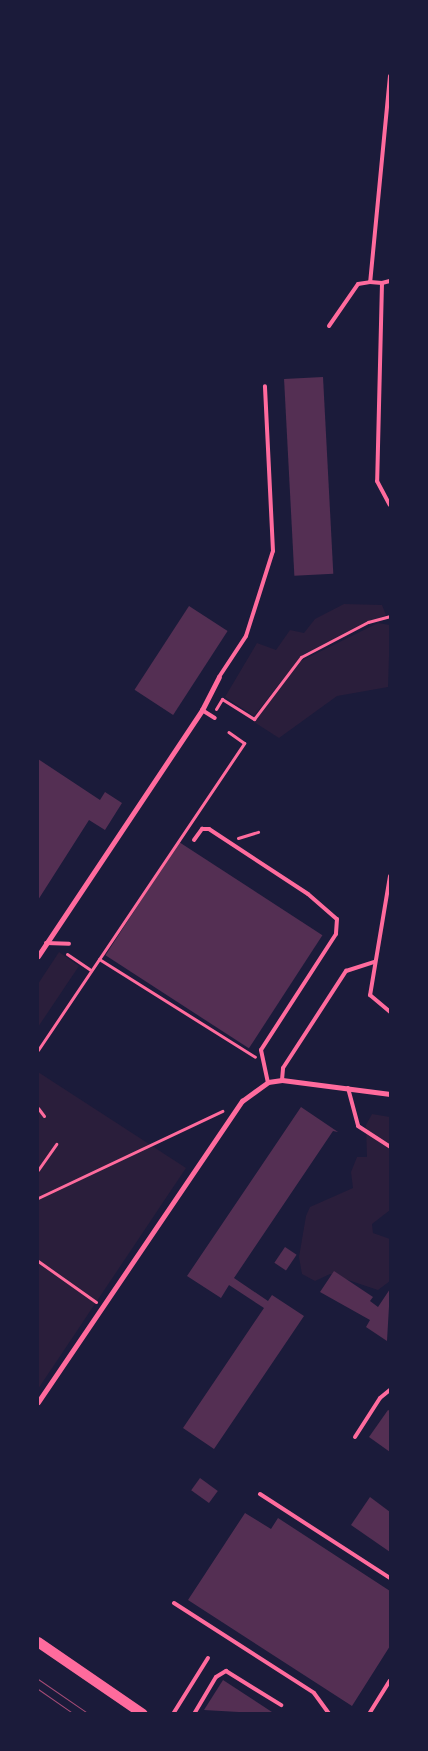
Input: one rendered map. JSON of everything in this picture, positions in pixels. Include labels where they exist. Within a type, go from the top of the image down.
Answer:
[{"type":"main road","points":[[38,1642],[143,1714]]},
{"type":"street","points":[[38,956],[202,710],[219,676]]},
{"type":"street","points":[[38,1402],[242,1102],[268,1082],[282,1080],[390,1094]]},
{"type":"lane","points":[[370,282],[390,76]]},
{"type":"lane","points":[[329,326],[358,284],[390,281]]},
{"type":"lane","points":[[382,283],[377,480],[390,505]]},
{"type":"lane","points":[[219,676],[246,636],[274,551],[266,386]]},
{"type":"lane","points":[[202,710],[213,717]]},
{"type":"lane","points":[[194,840],[206,828],[228,841],[308,894],[339,926],[261,1050],[268,1082]]},
{"type":"lane","points":[[390,876],[374,962],[370,995],[390,1012]]},
{"type":"lane","points":[[46,943],[69,944]]},
{"type":"lane","points":[[282,1080],[283,1068],[346,971],[374,962]]},
{"type":"lane","points":[[348,1088],[358,1126],[390,1147]]},
{"type":"lane","points":[[355,1437],[380,1398],[390,1390]]},
{"type":"lane","points":[[260,1494],[390,1578]]},
{"type":"lane","points":[[174,1603],[314,1693],[329,1714]]},
{"type":"lane","points":[[172,1714],[208,1658]]},
{"type":"lane","points":[[194,1714],[216,1677],[226,1671],[281,1705]]},
{"type":"lane","points":[[369,1714],[390,1681]]},
{"type":"path","points":[[213,717],[222,699],[254,719],[301,657],[368,622],[390,616]]},
{"type":"path","points":[[38,1050],[244,744],[228,732]]},
{"type":"path","points":[[228,841],[258,832]]},
{"type":"path","points":[[63,944],[60,949],[91,970]]},
{"type":"path","points":[[98,959],[250,1057],[263,1058]]},
{"type":"path","points":[[38,1198],[242,1102]]},
{"type":"path","points":[[38,1108],[44,1116]]},
{"type":"path","points":[[38,1170],[56,1144]]},
{"type":"path","points":[[38,1261],[102,1306]]},
{"type":"shaded area","points":[[344,604],[382,605],[386,615],[302,655],[254,716],[225,697],[257,643],[276,650],[290,630],[304,633],[315,619]]},
{"type":"shaded area","points":[[378,623],[390,625],[388,687],[337,696],[279,738],[254,722],[301,661]]},
{"type":"shaded area","points":[[59,952],[79,966],[38,1027],[38,984]]},
{"type":"shaded area","points":[[38,1072],[186,1168],[38,1389]]},
{"type":"shaded area","points":[[372,1114],[390,1117],[390,1210],[372,1224],[373,1233],[390,1239],[390,1281],[378,1290],[330,1274],[315,1281],[302,1274],[299,1257],[306,1216],[310,1207],[353,1188],[351,1172],[357,1157],[367,1157],[366,1125]]},
{"type":"building","points":[[323,377],[333,574],[294,576],[284,379]]},
{"type":"building","points":[[189,606],[228,631],[173,715],[135,690]]},
{"type":"building","points":[[38,759],[100,800],[105,792],[122,803],[105,830],[89,820],[38,900]]},
{"type":"building","points":[[179,842],[322,935],[249,1048],[105,955]]},
{"type":"building","points":[[301,1107],[338,1132],[333,1131],[234,1278],[268,1301],[272,1295],[304,1316],[214,1449],[183,1428],[264,1308],[229,1285],[221,1298],[187,1276]]},
{"type":"building","points":[[285,1247],[297,1255],[286,1271],[274,1263]]},
{"type":"building","points":[[334,1271],[373,1297],[370,1301],[378,1307],[390,1289],[387,1341],[366,1327],[370,1320],[320,1292]]},
{"type":"building","points":[[388,1410],[390,1411],[390,1452],[369,1437]]},
{"type":"building","points":[[200,1478],[218,1491],[209,1503],[191,1490]]},
{"type":"building","points":[[370,1497],[390,1512],[390,1552],[351,1525]]},
{"type":"building","points":[[245,1513],[271,1529],[278,1518],[390,1591],[390,1646],[352,1706],[188,1600]]},
{"type":"building","points":[[223,1680],[275,1714],[204,1710]]},
{"type":"tram line","points":[[38,1679],[89,1714]]},
{"type":"tram line","points":[[38,1689],[74,1714]]}]
